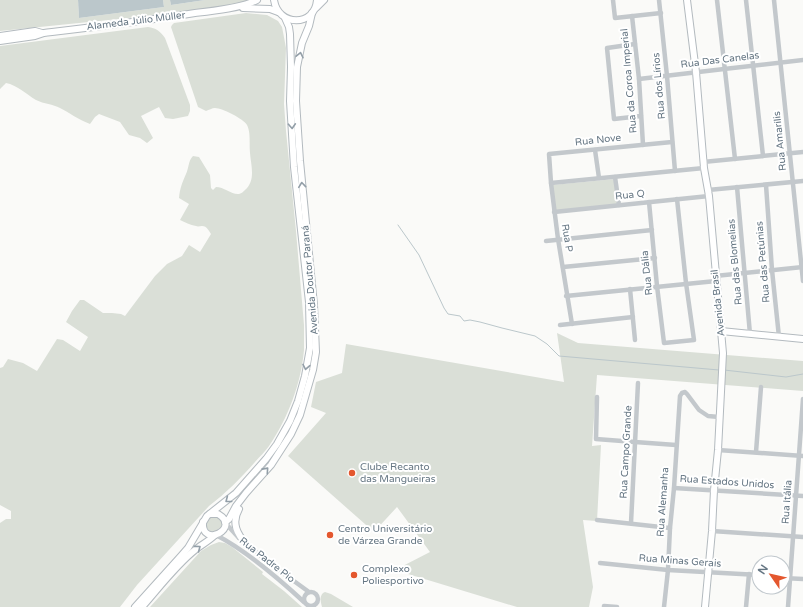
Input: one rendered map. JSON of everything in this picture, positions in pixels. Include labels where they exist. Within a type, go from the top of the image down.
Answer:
[{"type":"main road","name":"Alameda Júlio Müller","points":[[0,41],[35,36],[44,33],[164,18],[228,8],[257,0]]},
{"type":"main road","points":[[274,0],[278,12],[285,18],[292,20],[306,18],[324,0]]},
{"type":"main road","name":"Avenida Doutor Paraná","points":[[225,523],[246,493],[271,465],[285,444],[300,415],[310,381],[316,352],[314,305],[300,161],[296,101],[297,67],[302,43],[317,0]]},
{"type":"main road","name":"Avenida Brasil","points":[[687,0],[696,72],[723,353],[718,450],[705,607]]},
{"type":"main road","name":"Alameda Júlio Müller","points":[[228,8],[270,8],[278,12]]},
{"type":"main road","name":"Avenida Doutor Paraná","points":[[210,514],[236,493],[278,444],[298,401],[305,376],[310,348],[309,302],[294,167],[290,101],[290,34],[285,18]]},
{"type":"main road","name":"Alameda Júlio Müller","points":[[0,36],[35,31],[44,33]]},
{"type":"main road","points":[[721,331],[803,339]]},
{"type":"main road","points":[[247,545],[237,531],[235,521],[236,513],[256,482]]},
{"type":"main road","points":[[135,607],[188,548],[207,516],[210,514],[218,514],[225,523],[223,530],[195,550],[181,563],[142,607]]},
{"type":"main road","points":[[203,522],[208,534],[215,535]]},
{"type":"street","points":[[613,0],[615,18],[661,13]]},
{"type":"street","name":"Rua dos Lírios","points":[[659,0],[675,171]]},
{"type":"street","points":[[717,0],[735,159]]},
{"type":"street","points":[[746,0],[763,156]]},
{"type":"street","name":"Rua Amarílis","points":[[774,0],[803,281]]},
{"type":"street","name":"Rua da Coroa Imperial","points":[[632,16],[639,79],[643,145]]},
{"type":"street","points":[[635,44],[607,48],[614,119],[641,116]]},
{"type":"street","name":"Rua Das Canelas","points":[[639,79],[803,60]]},
{"type":"street","name":"Rua Nove","points":[[550,154],[672,142]]},
{"type":"street","points":[[595,150],[599,178]]},
{"type":"street","points":[[551,183],[675,171],[735,159],[803,152]]},
{"type":"street","name":"Rua P","points":[[550,154],[554,212],[566,296],[572,324]]},
{"type":"street","points":[[615,177],[619,205]]},
{"type":"street","name":"Rua Q","points":[[554,212],[677,199],[737,188],[803,181]]},
{"type":"street","name":"Rua das Petúnias","points":[[766,184],[772,270],[779,337]]},
{"type":"street","name":"Rua das Blomelias","points":[[737,188],[750,334]]},
{"type":"street","points":[[677,199],[686,283]]},
{"type":"street","name":"Rua Dália","points":[[649,202],[664,343],[694,340],[686,283]]},
{"type":"street","points":[[546,240],[652,230]]},
{"type":"street","points":[[562,267],[655,258]]},
{"type":"street","points":[[566,296],[686,283],[745,272],[802,267]]},
{"type":"street","points":[[630,289],[635,340]]},
{"type":"street","points":[[560,325],[633,318]]},
{"type":"street","name":"Rua Campo Grande","points":[[631,523],[638,382]]},
{"type":"street","points":[[756,452],[761,387]]},
{"type":"street","name":"Rua Alemanha","points":[[664,607],[680,396],[685,392],[699,410],[708,416],[719,416]]},
{"type":"street","points":[[597,397],[596,439],[676,445]]},
{"type":"street","name":"Rua Itália","points":[[791,564],[796,496],[801,456],[803,399]]},
{"type":"street","points":[[718,450],[801,456]]},
{"type":"street","name":"Rua Estados Unidos","points":[[674,488],[803,496]]},
{"type":"street","points":[[597,520],[670,528]]},
{"type":"street","name":"Rua Padre Pio","points":[[225,523],[247,545],[309,592]]},
{"type":"street","points":[[712,531],[803,538]]},
{"type":"street","name":"Rua Padre Pio","points":[[215,535],[240,549],[294,592],[304,602]]},
{"type":"street","name":"Rua Minas Gerais","points":[[600,563],[668,570],[749,574]]},
{"type":"street","points":[[746,607],[749,574]]},
{"type":"street","points":[[791,578],[803,579]]},
{"type":"street","points":[[318,600],[316,604],[310,607],[304,602],[305,595],[309,592],[316,593],[322,607]]},
{"type":"street","name":"Rua Itália","points":[[788,607],[789,595]]},
{"type":"street","points":[[604,606],[617,607]]},
{"type":"shaded area","points":[[0,0],[78,0],[79,18],[164,7],[163,0],[170,0],[171,5],[205,0],[251,0],[222,7],[168,14],[0,31]]},
{"type":"shaded area","points":[[78,0],[163,0],[164,7],[79,18]]},
{"type":"shaded area","points":[[170,0],[205,0],[171,5]]},
{"type":"shaded area","points":[[246,13],[267,15],[278,21],[282,27],[286,48],[284,104],[304,325],[304,350],[300,375],[288,412],[266,450],[233,485],[209,506],[137,585],[120,607],[0,607],[0,523],[6,519],[11,519],[11,511],[0,505],[0,368],[3,367],[8,359],[23,363],[37,371],[57,339],[63,340],[80,351],[88,337],[66,322],[80,300],[84,300],[103,313],[121,314],[125,316],[155,276],[167,264],[182,256],[189,245],[200,252],[211,234],[204,226],[194,226],[180,220],[189,204],[179,198],[180,191],[189,162],[193,156],[199,157],[210,175],[211,188],[213,190],[216,187],[219,187],[239,194],[243,192],[251,182],[252,173],[247,125],[237,117],[223,110],[215,108],[206,111],[198,107],[171,27],[174,23]]},
{"type":"shaded area","points":[[148,27],[158,30],[165,38],[190,105],[190,111],[188,116],[173,119],[165,118],[159,107],[141,116],[153,138],[147,143],[140,138],[129,135],[120,122],[99,114],[90,124],[57,107],[36,100],[10,84],[6,83],[0,89],[0,46]]},
{"type":"shaded area","points":[[615,179],[617,204],[555,211],[552,185]]},
{"type":"shaded area","points":[[557,333],[578,343],[803,361],[803,391],[597,375],[592,446],[601,445],[597,521],[583,520],[593,587],[589,607],[517,607],[395,570],[430,552],[397,507],[374,532],[288,456],[326,413],[311,407],[316,382],[342,373],[346,344],[564,382]]},
{"type":"shaded area","points":[[214,516],[220,518],[222,524],[220,530],[214,532],[208,530],[206,524],[208,518]]},
{"type":"shaded area","points":[[219,542],[225,543],[232,547],[302,607],[150,607],[201,551]]},
{"type":"shaded area","points":[[325,592],[353,607],[322,607],[321,598]]},
{"type":"waterway","points":[[398,225],[419,255],[448,314],[460,316],[464,321],[470,320],[480,322],[535,336],[547,344],[559,356],[719,370]]},
{"type":"waterway","points":[[724,370],[786,377],[803,374]]},
{"type":"place","name":"Clube Recanto das Mangueiras","points":[[352,473]]},
{"type":"place","name":"Centro Universitário de Várzea Grande","points":[[330,535]]},
{"type":"place","name":"Complexo Poliesportivo","points":[[354,575]]}]
